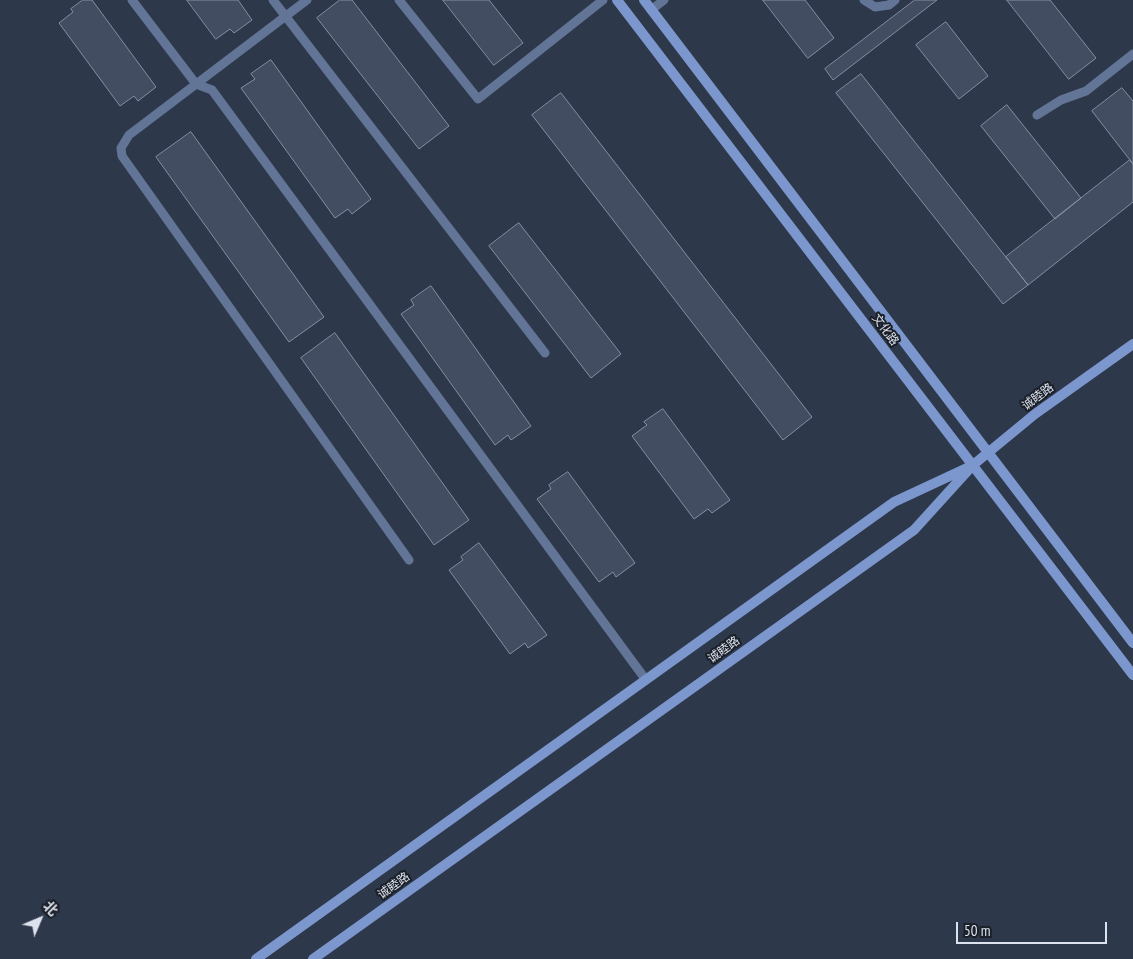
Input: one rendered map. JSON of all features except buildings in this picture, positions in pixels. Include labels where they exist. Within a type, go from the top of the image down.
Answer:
[{"type":"street","name":"文化路","points":[[617,0],[1133,675]]},
{"type":"street","name":"文化路","points":[[644,0],[1133,643]]},
{"type":"street","name":"诚睦路","points":[[313,959],[914,530],[973,465],[988,452],[1035,414],[1133,344]]},
{"type":"street","points":[[256,959],[894,502],[973,465]]},
{"type":"lane","points":[[132,0],[196,84],[212,90],[646,680]]},
{"type":"lane","points":[[273,0],[545,354]]},
{"type":"lane","points":[[307,0],[129,135],[121,148],[122,156],[408,560]]},
{"type":"lane","points":[[400,0],[478,100],[603,0]]},
{"type":"lane","points":[[651,10],[664,0]]},
{"type":"lane","points":[[864,0],[875,7],[889,5],[895,0]]},
{"type":"lane","points":[[1037,115],[1061,100],[1086,91],[1133,55]]}]
